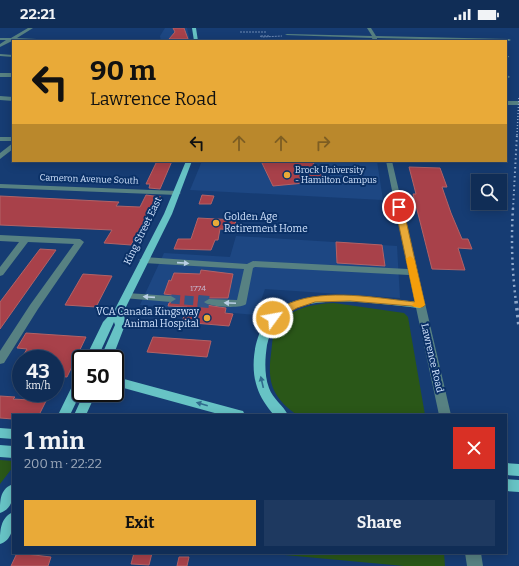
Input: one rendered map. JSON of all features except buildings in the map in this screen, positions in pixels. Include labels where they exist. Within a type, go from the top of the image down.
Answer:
[{"type":"main road","points":[[194,28],[196,40]]},
{"type":"main road","name":"King Street East","points":[[95,350],[108,322],[120,311],[177,193],[189,162]]},
{"type":"main road","points":[[281,414],[266,396],[260,376],[260,353],[264,334],[273,318],[293,305],[315,299],[350,299],[420,305]]},
{"type":"main road","name":"King Street East","points":[[111,350],[120,325],[120,311]]},
{"type":"main road","points":[[124,384],[235,414]]},
{"type":"main road","points":[[64,414],[72,398]]},
{"type":"main road","points":[[80,414],[86,402]]},
{"type":"main road","points":[[0,433],[12,434]]},
{"type":"main road","points":[[0,451],[12,452]]},
{"type":"main road","points":[[507,469],[519,470]]},
{"type":"main road","points":[[507,485],[519,486]]},
{"type":"main road","points":[[0,537],[12,520]]},
{"type":"main road","points":[[0,544],[12,531]]},
{"type":"street","points":[[0,46],[31,28]]},
{"type":"street","points":[[369,28],[375,39]]},
{"type":"street","points":[[287,35],[375,39],[509,40]]},
{"type":"street","points":[[0,39],[43,40]]},
{"type":"street","points":[[0,56],[12,56]]},
{"type":"street","points":[[0,75],[12,75]]},
{"type":"street","points":[[0,98],[12,99]]},
{"type":"street","points":[[507,103],[519,103]]},
{"type":"street","points":[[0,139],[12,139]]},
{"type":"street","points":[[0,157],[12,146]]},
{"type":"street","name":"Lawrence Road","points":[[389,162],[445,414]]},
{"type":"street","name":"Cameron Avenue South","points":[[0,186],[177,193]]},
{"type":"street","points":[[0,238],[80,242],[34,307],[0,360]]},
{"type":"street","points":[[0,273],[26,240]]},
{"type":"street","points":[[144,260],[249,267],[253,264],[413,272]]},
{"type":"street","points":[[209,302],[241,304],[249,267]]},
{"type":"street","points":[[127,296],[171,299]]},
{"type":"street","points":[[473,554],[475,566]]},
{"type":"path","points":[[240,32],[266,32]]},
{"type":"path","points":[[269,36],[287,35]]},
{"type":"shaded area","points":[[165,28],[187,28],[190,40],[161,40],[160,36]]},
{"type":"shaded area","name":"Brock University - Hamilton Campus","points":[[202,162],[377,162],[383,200],[190,190]]},
{"type":"shaded area","points":[[236,236],[397,246],[400,298],[265,289],[256,315],[140,305],[164,253],[230,257]]},
{"type":"green space","points":[[334,303],[404,313],[408,317],[425,414],[296,414],[282,402],[277,396],[271,382],[270,364],[274,333],[278,325],[291,313],[299,309]]},
{"type":"green space","points":[[0,460],[12,461],[12,468],[0,484]]},
{"type":"green space","points":[[274,554],[444,554],[445,566],[404,566]]},
{"type":"tunnel","points":[[171,299],[209,302],[198,301]]},
{"type":"railway","points":[[517,135],[519,96]]},
{"type":"railway","points":[[513,209],[517,134]]},
{"type":"railway","points":[[513,208],[512,255],[516,302]]},
{"type":"railway","points":[[516,301],[519,327]]},
{"type":"slow traffic","points":[[410,259],[420,305],[417,305]]},
{"type":"place","name":"Brock University - Hamilton Campus","points":[[287,175]]},
{"type":"place","name":"Golden Age Retirement Home","points":[[216,223]]},
{"type":"place","name":"VCA Canada Kingsway Animal Hospital","points":[[207,318]]},
{"type":"route","points":[[273,318],[293,305],[315,299],[350,299],[420,305],[399,207]]}]
